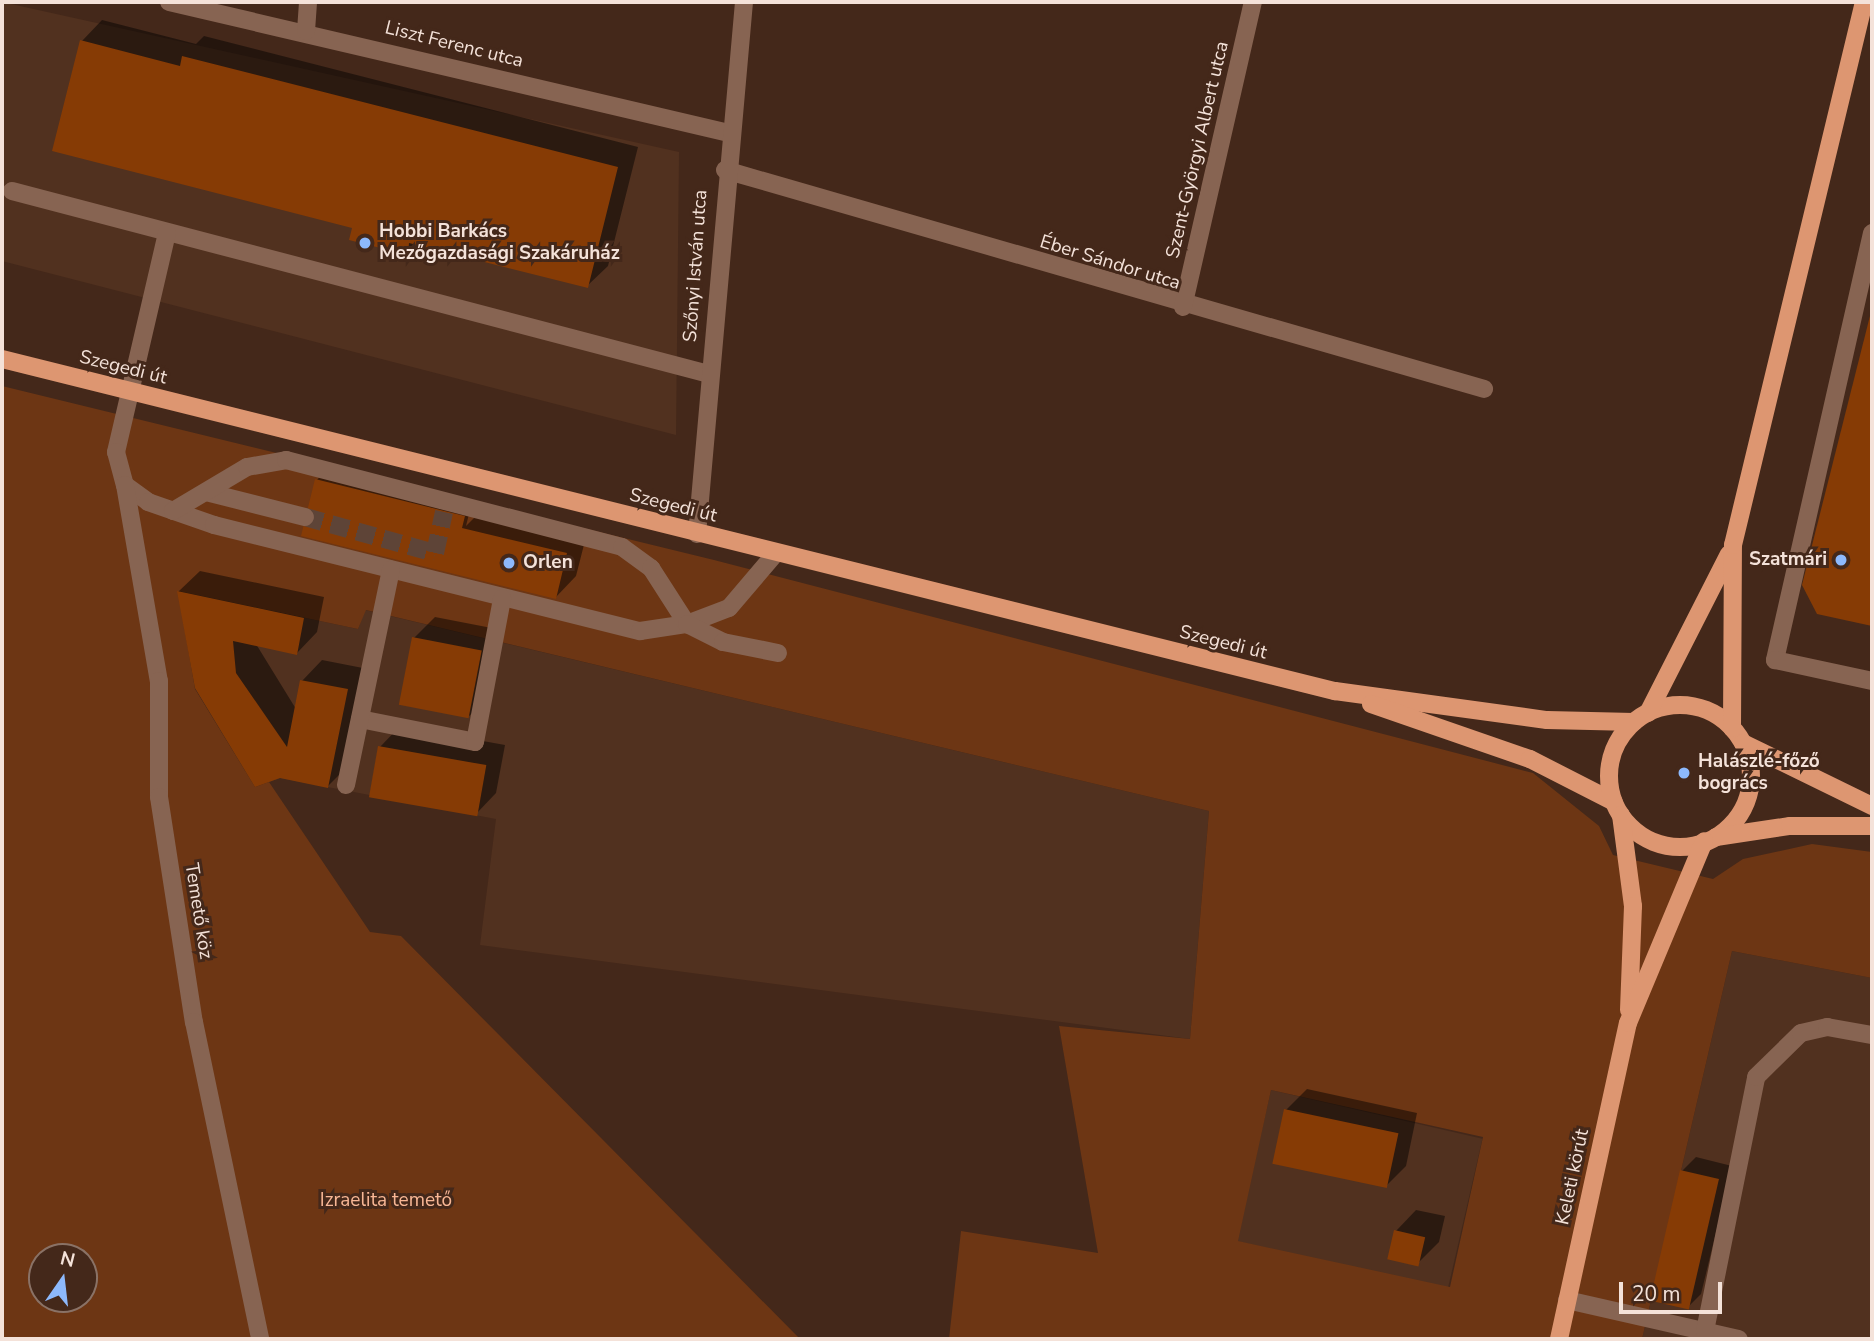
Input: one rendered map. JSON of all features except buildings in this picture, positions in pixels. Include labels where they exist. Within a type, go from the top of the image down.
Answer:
[{"type":"main road","points":[[1629,1023],[1710,839],[1746,802],[1750,766],[1737,736],[1734,545],[1864,2]]},
{"type":"main road","name":"Szegedi út","points":[[2,359],[775,554],[1335,691]]},
{"type":"main road","points":[[1629,1023],[1633,906],[1610,765],[1641,718],[1734,545]]},
{"type":"main road","points":[[1335,691],[1547,720],[1641,718],[1690,706],[1737,736],[1872,806]]},
{"type":"main road","points":[[1335,691],[1530,759],[1618,808],[1636,832],[1663,845],[1790,826],[1872,826]]},
{"type":"main road","name":"Keleti körút","points":[[1559,1339],[1629,1023]]},
{"type":"street","name":"Liszt Ferenc utca","points":[[169,2],[306,31],[729,133]]},
{"type":"street","points":[[306,31],[308,2]]},
{"type":"street","name":"Szőnyi István utca","points":[[697,534],[725,170],[744,2]]},
{"type":"street","name":"Szent-Györgyi Albert utca","points":[[1183,307],[1253,2]]},
{"type":"street","name":"Éber Sándor utca","points":[[725,170],[1183,307],[1484,389]]},
{"type":"street","points":[[12,191],[709,374]]},
{"type":"street","name":"Temető köz","points":[[167,233],[116,452],[125,485],[159,681],[159,797],[194,1023],[260,1339]]},
{"type":"street","points":[[1872,233],[1775,660],[1872,681]]},
{"type":"street","points":[[173,511],[262,461],[286,460],[445,507],[622,547],[651,568],[687,624],[723,642],[778,653]]},
{"type":"street","points":[[125,485],[173,511],[502,599],[628,629],[687,624],[729,608],[775,554]]},
{"type":"street","points":[[206,492],[305,517]]},
{"type":"street","points":[[346,785],[391,570]]},
{"type":"street","points":[[360,719],[475,742],[502,599]]},
{"type":"street","points":[[1705,1331],[1756,1077],[1801,1033],[1827,1027],[1872,1035]]},
{"type":"street","points":[[1567,1300],[1739,1339]]},
{"type":"shaded area","points":[[2,2],[679,152],[676,435],[2,261]]},
{"type":"shaded area","points":[[177,591],[358,629],[365,610],[1209,811],[1190,1039],[480,945],[496,819],[280,778],[255,787],[195,688]]},
{"type":"shaded area","points":[[1732,951],[1872,978],[1872,1339],[1642,1339]]},
{"type":"shaded area","points":[[1271,1090],[1482,1139],[1448,1290],[1236,1241]]},
{"type":"green space","name":"Izraelita temető","points":[[2,386],[714,560],[1533,773],[1599,826],[1613,855],[1713,879],[1743,859],[1812,844],[1872,852],[1872,978],[1732,951],[1642,1339],[949,1339],[961,1231],[1098,1253],[1059,1026],[1190,1039],[1209,811],[366,610],[358,629],[178,591],[195,689],[255,787],[269,782],[370,932],[401,936],[800,1339],[2,1339]],"holes":[[[1271,1090],[1483,1137],[1450,1287],[1238,1241]]]},
{"type":"tunnel","points":[[305,517],[435,553],[444,512]]},
{"type":"place","name":"Hobbi Barkács Mezőgazdasági Szakáruház","points":[[365,243]]},
{"type":"place","name":"Szatmári","points":[[1841,560]]},
{"type":"place","name":"Orlen","points":[[509,563]]},
{"type":"place","name":"Halászlé-főző bogrács","points":[[1684,773]]}]
